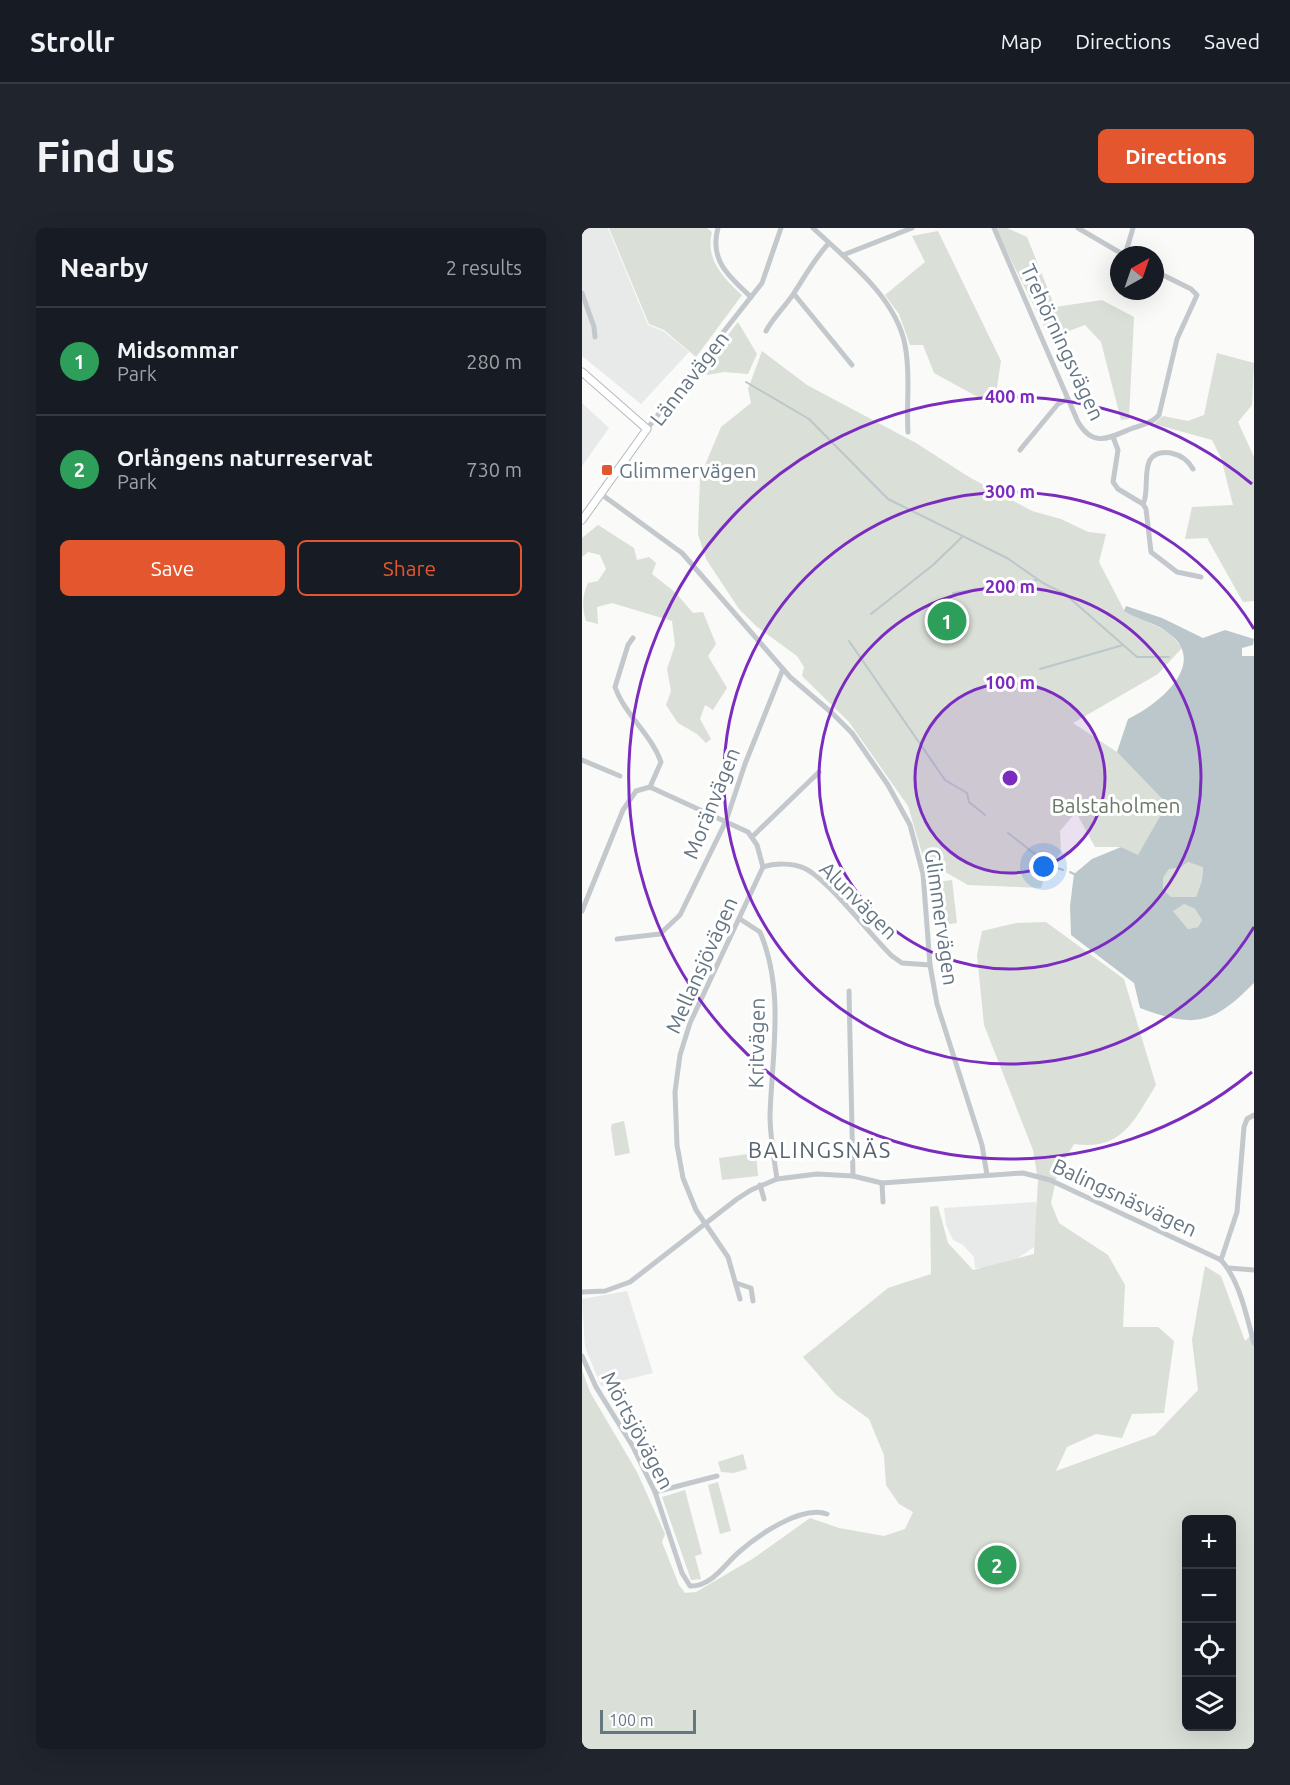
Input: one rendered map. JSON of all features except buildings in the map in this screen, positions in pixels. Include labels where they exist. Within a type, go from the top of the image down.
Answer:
[{"type":"main road","points":[[582,372],[647,429]]},
{"type":"main road","name":"Lännavägen","points":[[582,520],[647,429]]},
{"type":"street","points":[[718,228],[714,242],[722,270],[751,297]]},
{"type":"street","name":"Lännavägen","points":[[647,429],[762,283],[781,228]]},
{"type":"street","points":[[813,228],[843,255],[887,306],[902,335],[907,363],[908,432]]},
{"type":"street","points":[[843,255],[912,228]]},
{"type":"street","name":"Trehörningsvägen","points":[[994,228],[1083,431],[1093,438],[1113,437],[1157,418],[1177,339],[1196,300],[1196,293],[1164,276]]},
{"type":"street","points":[[1078,228],[1110,247]]},
{"type":"street","points":[[1127,246],[1133,228]]},
{"type":"street","points":[[766,331],[774,316],[794,294],[806,270],[829,243]]},
{"type":"street","points":[[582,293],[594,327],[595,337]]},
{"type":"street","points":[[794,294],[852,365]]},
{"type":"street","points":[[1020,450],[1058,404],[1068,399]]},
{"type":"street","points":[[1113,437],[1118,450],[1113,482],[1118,489],[1146,508],[1151,552],[1177,572],[1201,577]]},
{"type":"street","points":[[1143,504],[1147,494],[1145,473],[1148,463],[1155,456],[1169,453],[1187,459],[1193,469]]},
{"type":"street","name":"Glimmervägen","points":[[601,494],[682,554],[712,585],[783,669],[852,733],[888,785],[910,825],[923,874],[930,965],[938,1004],[982,1145],[987,1175]]},
{"type":"street","points":[[633,638],[628,645],[615,687],[626,709],[656,749],[661,762],[650,787]]},
{"type":"street","name":"Moränvägen","points":[[617,939],[656,935],[673,924],[726,821],[745,764],[783,669]]},
{"type":"street","points":[[582,760],[620,777]]},
{"type":"street","points":[[753,836],[819,772]]},
{"type":"street","points":[[582,911],[629,799],[636,791],[650,787],[726,821],[753,836],[763,867]]},
{"type":"street","name":"Alunvägen","points":[[763,867],[772,864],[803,868],[818,880],[892,956],[902,963],[930,965]]},
{"type":"street","name":"Mellansjövägen","points":[[740,1299],[725,1250],[692,1202],[683,1178],[677,1145],[675,1092],[684,1040],[763,867]]},
{"type":"street","name":"Kritvägen","points":[[740,919],[760,932],[774,993],[777,1027],[771,1137],[777,1179]]},
{"type":"street","points":[[849,992],[853,1176]]},
{"type":"street","points":[[1221,1260],[1237,1212],[1244,1127],[1247,1119],[1254,1115]]},
{"type":"street","name":"Balingsnäsvägen","points":[[582,1292],[605,1291],[630,1282],[737,1199],[760,1185],[777,1179],[817,1174],[853,1176],[882,1183],[987,1175],[1038,1175],[1221,1260],[1229,1268],[1254,1343]]},
{"type":"street","points":[[882,1183],[883,1202]]},
{"type":"street","points":[[760,1185],[764,1199]]},
{"type":"street","points":[[1229,1268],[1254,1270]]},
{"type":"street","name":"Mellansjövägen","points":[[736,1283],[751,1288],[753,1301]]},
{"type":"street","name":"Mörtsjövägen","points":[[582,1356],[596,1388],[632,1445],[655,1492],[682,1573],[690,1586],[703,1584],[714,1577],[737,1554],[764,1533]]},
{"type":"street","points":[[655,1492],[717,1476]]},
{"type":"street","points":[[762,1526],[764,1533],[801,1515],[817,1511],[826,1514]]},
{"type":"shaded area","points":[[582,228],[608,228],[648,325],[663,331],[689,352],[641,404],[582,356]]},
{"type":"shaded area","points":[[582,403],[609,428],[582,466]]},
{"type":"shaded area","points":[[1126,606],[1162,618],[1203,638],[1225,630],[1254,639],[1253,645],[1242,648],[1242,656],[1254,656],[1254,983],[1227,1007],[1203,1019],[1176,1019],[1140,1008],[1134,983],[1071,935],[1070,906],[1074,874],[1092,859],[1121,847],[1138,855],[1167,804],[1117,752],[1128,719],[1164,695],[1181,671],[1184,659],[1181,646],[1170,634],[1124,611]],"holes":[[[1188,862],[1203,867],[1202,880],[1196,897],[1171,897],[1163,889],[1163,878],[1169,869],[1180,868]],[[1184,904],[1195,909],[1202,920],[1198,927],[1188,929],[1173,911]]]},
{"type":"shaded area","points":[[1036,1202],[1040,1243],[1003,1268],[975,1268],[974,1257],[963,1245],[953,1240],[946,1225],[944,1208]]},
{"type":"shaded area","points":[[627,1291],[653,1373],[601,1386],[585,1347],[582,1299]]},
{"type":"green space","points":[[609,228],[707,228],[712,232],[710,242],[713,259],[722,275],[742,295],[696,357],[664,330],[649,324]]},
{"type":"green space","points":[[995,228],[1007,228],[1027,237],[1055,307],[1102,300],[1134,317],[1129,419],[1121,420],[1101,342],[1085,325],[1050,338]]},
{"type":"green space","points":[[938,231],[1001,361],[994,406],[934,373],[923,345],[910,345],[899,314],[885,295],[925,262],[912,236]]},
{"type":"green space","points":[[738,322],[757,354],[748,374],[724,372],[707,375],[703,367]]},
{"type":"green space","name":"Balstaholmen","points":[[762,351],[807,385],[916,443],[969,477],[1032,511],[1061,519],[1088,532],[1106,534],[1099,562],[1124,610],[1170,633],[1182,648],[1158,674],[1073,723],[1117,752],[1167,804],[1138,856],[1121,847],[1095,847],[1076,812],[1060,831],[1061,852],[1045,875],[1041,888],[968,885],[924,860],[908,806],[849,722],[802,676],[804,667],[797,656],[756,626],[739,609],[706,559],[698,534],[700,477],[721,427],[751,403],[748,389]]},
{"type":"green space","points":[[1217,353],[1254,363],[1252,405],[1238,422],[1254,457],[1254,601],[1243,602],[1207,538],[1185,539],[1192,507],[1233,505],[1221,458],[1212,440],[1154,424],[1163,416],[1188,421],[1204,415]]},
{"type":"green space","points":[[598,525],[634,548],[637,560],[649,557],[656,563],[652,574],[676,593],[693,613],[703,612],[716,644],[708,656],[727,688],[713,710],[705,705],[700,719],[711,739],[706,743],[697,734],[678,723],[666,705],[671,691],[667,669],[675,645],[672,621],[612,603],[597,607],[598,624],[586,621],[583,602],[586,588],[588,583],[598,581],[606,569],[600,555],[588,552],[582,557],[582,538]]},
{"type":"green space","points":[[1188,862],[1203,866],[1202,880],[1196,897],[1171,897],[1163,889],[1163,878],[1169,869],[1180,868]]},
{"type":"green space","points":[[952,880],[957,923],[934,926],[928,883]]},
{"type":"green space","points":[[1184,904],[1195,909],[1202,920],[1198,927],[1188,929],[1172,910]]},
{"type":"green space","points":[[1046,922],[1124,979],[1156,1085],[1133,1121],[1116,1138],[1091,1145],[1074,1144],[1058,1171],[1051,1203],[1059,1223],[1108,1255],[1125,1285],[1123,1327],[1158,1327],[1174,1341],[1164,1413],[1132,1414],[1122,1438],[1096,1434],[1067,1447],[1056,1471],[1155,1435],[1198,1390],[1192,1340],[1205,1266],[1221,1276],[1245,1341],[1254,1332],[1254,1749],[582,1749],[582,1370],[590,1392],[637,1472],[665,1534],[662,1542],[679,1585],[685,1593],[696,1592],[754,1558],[810,1518],[839,1528],[884,1536],[905,1529],[913,1512],[899,1504],[886,1485],[884,1455],[869,1419],[836,1395],[803,1357],[888,1288],[931,1274],[930,1207],[938,1206],[948,1243],[973,1270],[1034,1254],[1038,1180],[1033,1150],[984,1025],[977,955],[982,931],[1016,923]]},
{"type":"green space","points":[[624,1121],[630,1153],[615,1156],[612,1124]]},
{"type":"green space","points":[[756,1153],[758,1176],[722,1180],[719,1158]]},
{"type":"green space","points":[[743,1454],[747,1469],[734,1473],[721,1472],[718,1462]]},
{"type":"green space","points":[[718,1482],[731,1531],[720,1534],[708,1485]]},
{"type":"green space","points":[[685,1490],[702,1554],[695,1556],[701,1579],[691,1580],[662,1497]]},
{"type":"waterway","points":[[746,382],[809,419],[888,499],[1007,558],[1043,583],[1065,594],[1137,657],[1169,657]]},
{"type":"waterway","points":[[871,614],[933,565],[962,537]]},
{"type":"waterway","points":[[953,593],[1038,580]]},
{"type":"waterway","points":[[849,641],[945,780],[967,793],[969,802],[985,815]]},
{"type":"waterway","points":[[1040,669],[1123,645]]},
{"type":"waterway","points":[[1008,833],[1049,865],[1063,870]]},
{"type":"waterway","points":[[1070,872],[1074,874]]},
{"type":"place","name":"Glimmervägen","points":[[607,470]]},
{"type":"place","name":"Midsommar","points":[[947,621]]},
{"type":"place","name":"Orlångens naturreservat","points":[[997,1565]]},
{"type":"district","name":"BALINGSNÄS","points":[[820,1149]]}]
